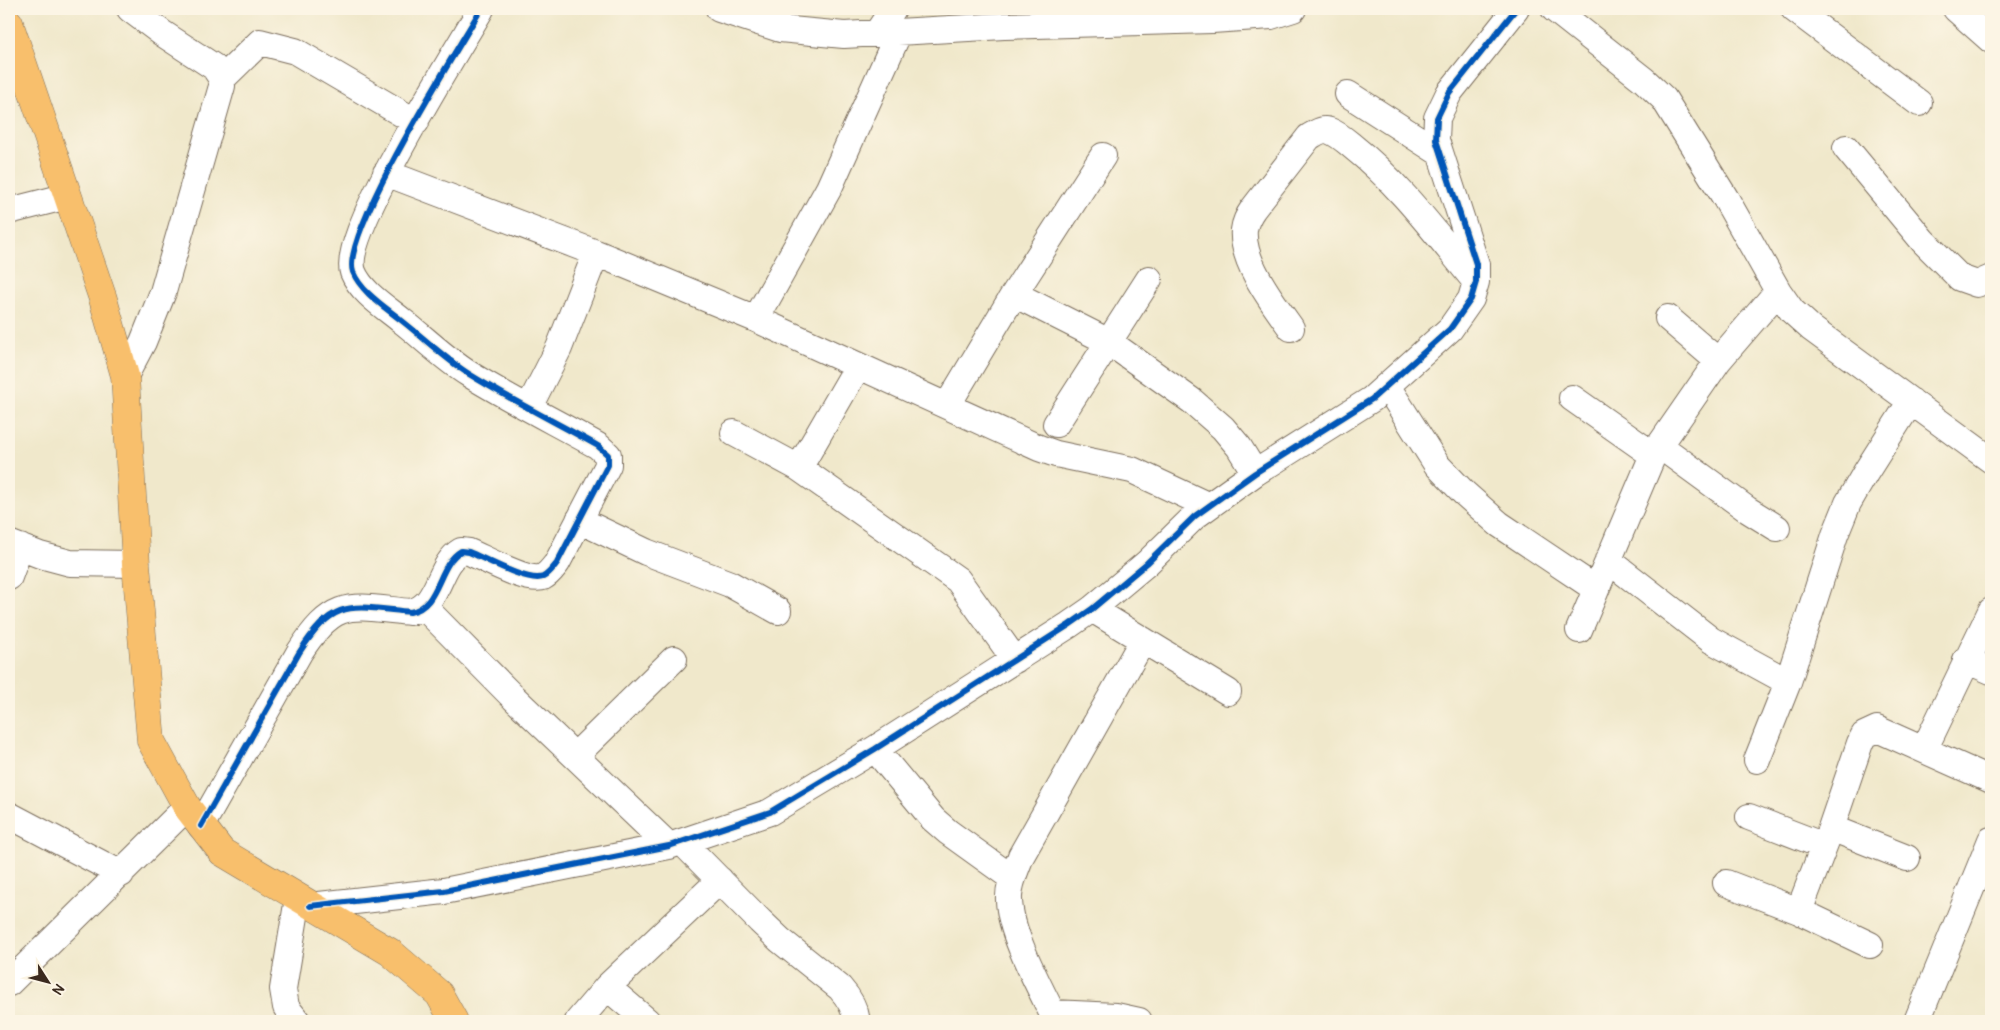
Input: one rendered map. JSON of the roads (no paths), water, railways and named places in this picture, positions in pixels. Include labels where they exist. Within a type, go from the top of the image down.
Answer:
[{"type":"main road","points":[[11,35],[103,299],[125,376],[136,564],[151,740],[194,817],[222,852],[390,952],[440,994],[454,1021]]},
{"type":"street","points":[[125,376],[143,342],[163,292],[222,86],[222,79],[214,67],[162,33],[130,9]]},
{"type":"street","points":[[9,982],[121,874],[194,817],[299,653],[313,632],[327,617],[341,609],[358,607],[410,612],[418,611],[430,600],[450,560],[461,551],[469,552],[525,576],[542,578],[557,563],[608,465],[608,455],[598,446],[468,373],[375,299],[360,284],[353,271],[352,257],[366,217],[386,173],[481,9]]},
{"type":"street","points":[[719,9],[780,29],[844,35],[890,24],[1004,26],[1212,20],[1271,16],[1293,9]]},
{"type":"street","points":[[297,1021],[286,1007],[283,989],[304,902],[444,891],[676,844],[770,812],[875,750],[1092,609],[1147,563],[1195,516],[1255,473],[1372,399],[1450,330],[1471,299],[1476,282],[1476,264],[1436,140],[1437,118],[1449,93],[1516,9]]},
{"type":"street","points":[[1554,9],[1644,80],[1664,99],[1726,199],[1792,312],[1812,329],[1991,460]]},
{"type":"street","points":[[1794,9],[1919,103]]},
{"type":"street","points":[[1956,9],[1991,40]]},
{"type":"street","points":[[756,319],[829,188],[890,24]]},
{"type":"street","points":[[222,79],[260,42],[295,50],[416,122]]},
{"type":"street","points":[[1348,94],[1440,154]]},
{"type":"street","points":[[1291,328],[1264,290],[1254,271],[1244,232],[1246,219],[1309,137],[1324,130],[1331,131],[1340,136],[1382,171],[1476,282]]},
{"type":"street","points":[[1846,148],[1918,236],[1960,278],[1977,284],[1991,278]]},
{"type":"street","points":[[948,406],[1014,294],[1103,156]]},
{"type":"street","points":[[386,173],[596,252],[756,319],[1039,448],[1056,454],[1132,470],[1209,506]]},
{"type":"street","points":[[9,211],[68,196]]},
{"type":"street","points":[[529,407],[559,348],[596,252]]},
{"type":"street","points":[[1056,424],[1148,279]]},
{"type":"street","points":[[1579,630],[1657,450],[1718,361],[1778,291]]},
{"type":"street","points":[[1014,294],[1109,342],[1209,415],[1239,447],[1255,473]]},
{"type":"street","points":[[1668,318],[1718,361]]},
{"type":"street","points":[[799,468],[858,366]]},
{"type":"street","points":[[1387,386],[1437,466],[1464,493],[1499,524],[1596,590]]},
{"type":"street","points":[[1572,398],[1657,450],[1777,528]]},
{"type":"street","points":[[1757,760],[1788,682],[1835,534],[1866,472],[1911,401]]},
{"type":"street","points":[[734,434],[799,468],[958,580],[1015,660]]},
{"type":"street","points":[[580,520],[646,552],[730,584],[778,611]]},
{"type":"street","points":[[9,577],[14,545],[70,563],[136,564]]},
{"type":"street","points":[[1608,560],[1711,640],[1788,682]]},
{"type":"street","points":[[424,607],[514,698],[576,756],[720,880],[780,940],[840,988],[854,1008],[857,1021]]},
{"type":"street","points":[[1092,609],[1228,692]]},
{"type":"street","points":[[1924,750],[1991,611]]},
{"type":"street","points":[[1139,1021],[1116,1016],[1054,1017],[1013,928],[1008,899],[1012,878],[1021,856],[1143,640]]},
{"type":"street","points":[[576,756],[674,659]]},
{"type":"street","points":[[1966,660],[1991,671]]},
{"type":"street","points":[[1799,911],[1864,735],[1877,729],[1991,780]]},
{"type":"street","points":[[875,750],[933,819],[1012,878]]},
{"type":"street","points":[[9,815],[121,874]]},
{"type":"street","points":[[1750,817],[1907,858]]},
{"type":"street","points":[[1917,1021],[1991,840]]},
{"type":"street","points":[[578,1021],[607,987],[720,880]]},
{"type":"street","points":[[1726,883],[1799,911],[1870,945]]},
{"type":"street","points":[[607,987],[647,1021]]}]
